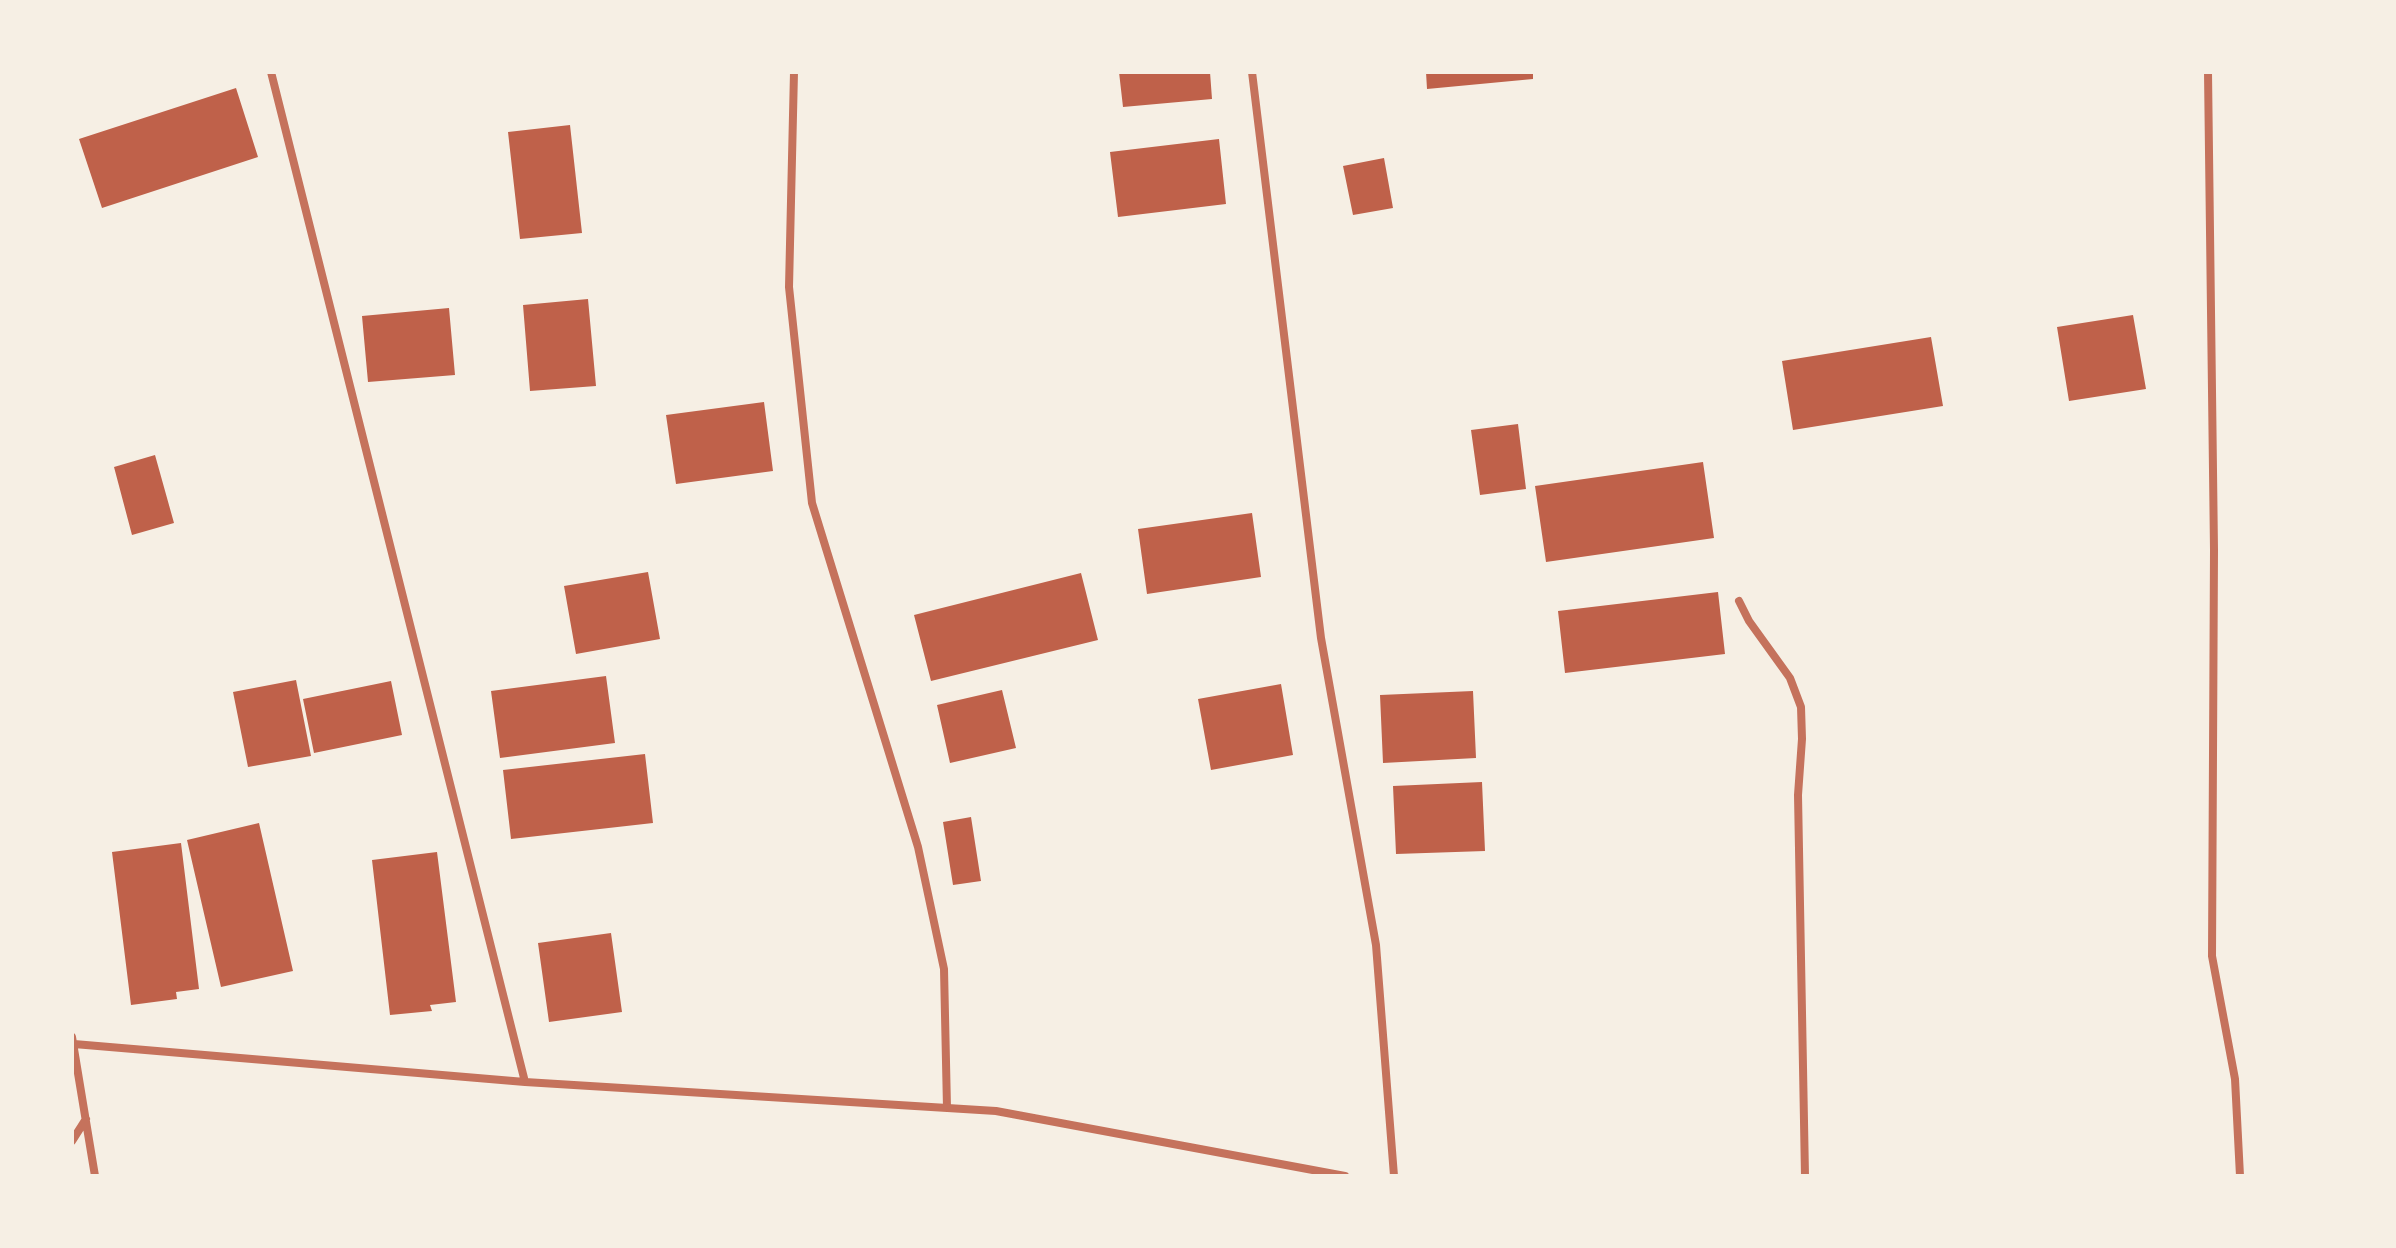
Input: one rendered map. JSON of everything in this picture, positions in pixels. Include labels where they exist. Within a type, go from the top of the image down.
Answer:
[{"type":"street","points":[[271,72],[525,1082]]},
{"type":"street","points":[[794,72],[789,287],[812,503],[921,862],[944,969],[947,1108]]},
{"type":"street","points":[[1252,72],[1321,638],[1376,945],[1394,1176]]},
{"type":"street","points":[[2208,72],[2214,534],[2211,944],[2235,1079],[2240,1176]]},
{"type":"street","points":[[1739,601],[1749,621],[1790,678],[1801,707],[1798,795],[1805,1176]]},
{"type":"street","points":[[95,1176],[73,1040],[525,1082],[996,1111],[1345,1176]]},
{"type":"street","points":[[72,1141],[86,1119]]},
{"type":"building","points":[[1119,72],[1210,72],[1212,99],[1123,107]]},
{"type":"building","points":[[1426,72],[1533,72],[1533,79],[1427,89]]},
{"type":"building","points":[[236,88],[258,157],[102,208],[79,139]]},
{"type":"building","points":[[570,125],[582,233],[520,239],[508,132]]},
{"type":"building","points":[[1219,139],[1226,204],[1118,217],[1110,152]]},
{"type":"building","points":[[1384,158],[1393,208],[1353,215],[1343,166]]},
{"type":"building","points":[[588,299],[596,386],[530,391],[523,305]]},
{"type":"building","points":[[449,308],[455,375],[368,382],[362,316]]},
{"type":"building","points":[[2133,315],[2146,389],[2069,401],[2057,327]]},
{"type":"building","points":[[1931,337],[1943,406],[1793,430],[1782,361]]},
{"type":"building","points":[[764,402],[773,471],[676,484],[666,415]]},
{"type":"building","points":[[1518,424],[1526,489],[1480,495],[1471,430]]},
{"type":"building","points":[[155,455],[174,523],[132,535],[114,467]]},
{"type":"building","points":[[1703,462],[1714,538],[1546,562],[1535,486]]},
{"type":"building","points":[[1252,513],[1261,577],[1147,594],[1138,529]]},
{"type":"building","points":[[648,572],[660,639],[576,654],[564,586]]},
{"type":"building","points":[[1081,573],[1098,640],[931,681],[914,615]]},
{"type":"building","points":[[1718,592],[1725,654],[1565,673],[1558,611]]},
{"type":"building","points":[[606,676],[615,743],[500,758],[491,691]]},
{"type":"building","points":[[296,680],[311,756],[248,767],[233,692]]},
{"type":"building","points":[[391,681],[402,735],[314,753],[303,699]]},
{"type":"building","points":[[1281,684],[1293,755],[1211,770],[1198,699]]},
{"type":"building","points":[[1002,690],[1016,748],[950,763],[937,705]]},
{"type":"building","points":[[1473,691],[1476,758],[1383,763],[1380,695]]},
{"type":"building","points":[[645,754],[653,823],[511,839],[503,770]]},
{"type":"building","points":[[1482,782],[1485,851],[1396,854],[1393,786]]},
{"type":"building","points":[[971,817],[981,881],[953,885],[943,822]]},
{"type":"building","points":[[259,823],[293,971],[221,987],[187,840]]},
{"type":"building","points":[[181,843],[199,989],[176,992],[177,999],[131,1005],[112,852]]},
{"type":"building","points":[[437,852],[456,1002],[430,1005],[432,1011],[390,1015],[372,860]]},
{"type":"building","points":[[611,933],[622,1012],[549,1022],[538,943]]}]
